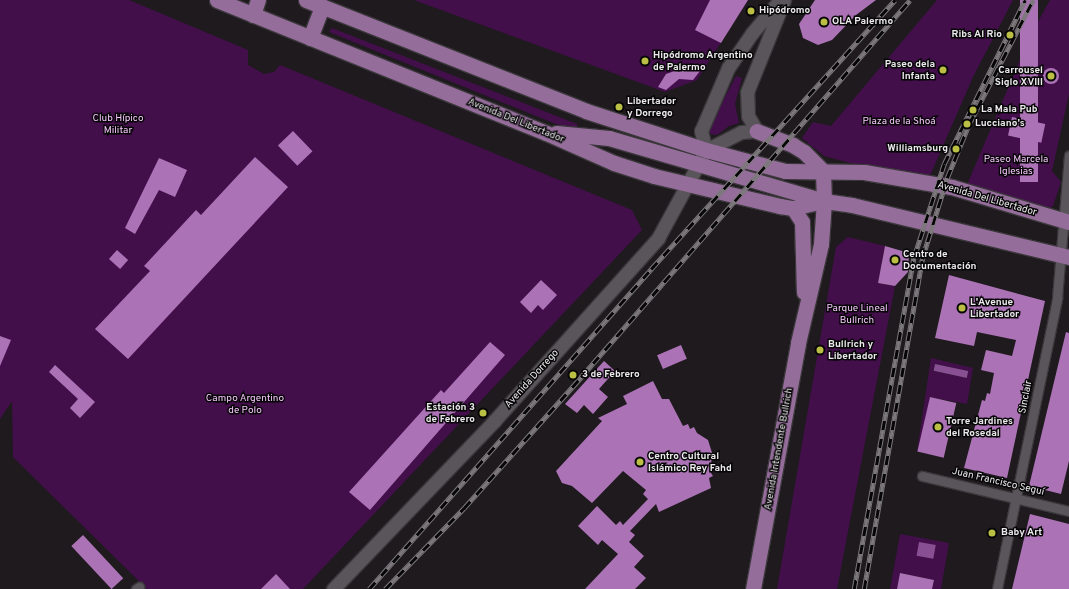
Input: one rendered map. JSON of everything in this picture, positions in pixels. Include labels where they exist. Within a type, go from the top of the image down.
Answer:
[{"type":"main road","name":"Avenida Del Libertador","points":[[217,0],[546,133],[614,163],[689,185],[793,208],[824,201],[919,220],[1065,256]]},
{"type":"main road","points":[[253,15],[258,0]]},
{"type":"main road","name":"Avenida Del Libertador","points":[[306,0],[586,112],[706,150],[785,171],[864,172],[952,187],[1065,221]]},
{"type":"main road","points":[[780,0],[752,32],[728,68],[701,131],[706,150],[741,132],[757,131],[793,145],[804,152],[823,172]]},
{"type":"main road","points":[[757,131],[748,116],[747,92],[784,0]]},
{"type":"main road","points":[[310,38],[322,6]]},
{"type":"main road","points":[[546,133],[609,138],[824,201]]},
{"type":"main road","name":"Avenida Dorrego","points":[[335,588],[494,421],[658,238],[689,185],[706,150]]},
{"type":"main road","name":"Avenida Del Libertador","points":[[785,171],[824,201]]},
{"type":"main road","name":"Avenida Intendente Bullrich","points":[[754,589],[804,309],[821,244],[824,201],[823,172]]},
{"type":"main road","name":"Avenida Intendente Bullrich","points":[[793,208],[802,222],[804,309]]},
{"type":"street","name":"Sinclair","points":[[997,589],[1065,256],[1065,221],[1069,156]]},
{"type":"street","name":"Juan Francisco Seguí","points":[[922,476],[1017,497],[1069,511]]},
{"type":"green space","name":"Campo Argentino de Polo","points":[[0,0],[129,0],[248,50],[248,65],[264,74],[274,72],[280,65],[632,210],[642,230],[303,589],[147,589],[13,457],[12,401],[0,419]]},
{"type":"green space","name":"Hipódromo Argentino de Palermo","points":[[414,0],[748,0],[697,80],[665,92]]},
{"type":"green space","name":"Plaza de la Shoá","points":[[937,0],[1013,0],[973,77],[929,178],[865,167],[824,156],[802,138],[813,122],[831,126]]},
{"type":"green space","name":"Paseo Marcela Iglesias","points":[[1050,0],[1069,0],[1069,94],[1052,171],[1061,182],[1053,206],[1047,209],[966,187],[1031,34]]},
{"type":"green space","points":[[332,28],[577,124],[577,127],[559,125],[541,118],[329,32]]},
{"type":"green space","points":[[736,76],[742,78],[735,104],[739,123],[729,126],[717,135],[709,134],[715,116]]},
{"type":"green space","name":"Parque Lineal Bullrich","points":[[848,237],[885,246],[878,283],[895,286],[837,589],[777,589],[836,247]]},
{"type":"green space","points":[[931,358],[973,368],[967,404],[930,397],[921,452],[917,451]],"holes":[[[935,364],[968,371],[967,378],[933,371]]]},
{"type":"green space","points":[[900,534],[949,543],[941,589],[932,589],[934,580],[901,573],[897,589],[890,589]]},
{"type":"shaded area","points":[[935,364],[968,371],[967,378],[934,371]]},
{"type":"shaded area","points":[[919,542],[936,545],[933,559],[917,556]]},
{"type":"building","points":[[710,0],[748,0],[721,43],[695,30]]},
{"type":"building","name":"OLA Palermo","points":[[815,0],[876,0],[856,15],[832,40],[818,45],[803,38],[799,24]]},
{"type":"building","points":[[1020,0],[1038,0],[1038,182],[1020,182]]},
{"type":"building","points":[[686,67],[700,71],[693,80],[679,79],[666,90],[658,87],[666,74]]},
{"type":"building","name":"Carrousel Siglo XVIII","points":[[1051,68],[1057,70],[1059,76],[1057,82],[1051,84],[1045,82],[1043,76],[1045,70]]},
{"type":"building","points":[[1012,117],[1045,124],[1041,143],[1008,136]]},
{"type":"building","points":[[293,131],[312,151],[297,166],[278,146]]},
{"type":"building","points":[[255,157],[288,187],[128,359],[95,329],[150,271],[144,266],[196,210],[201,215]]},
{"type":"building","points":[[159,158],[187,170],[175,197],[159,190],[135,234],[125,228]]},
{"type":"building","name":"Centro de Documentación","points":[[885,246],[909,253],[908,272],[895,286],[878,283]]},
{"type":"building","points":[[117,250],[128,260],[120,269],[109,259]]},
{"type":"building","points":[[949,275],[1045,301],[1007,478],[964,468],[982,400],[985,401],[987,393],[990,394],[994,373],[981,370],[986,350],[1012,356],[1016,340],[977,332],[974,346],[935,338]]},
{"type":"building","points":[[541,280],[557,295],[543,310],[538,305],[531,313],[520,302]]},
{"type":"building","points":[[1066,332],[1069,333],[1069,461],[1061,494],[1029,486]]},
{"type":"building","points":[[0,336],[11,340],[0,366]]},
{"type":"building","points":[[490,342],[505,355],[370,510],[349,492],[441,390],[444,393]]},
{"type":"building","points":[[681,345],[687,359],[663,369],[657,355]]},
{"type":"building","points":[[604,361],[615,371],[599,389],[608,397],[593,414],[584,405],[577,413],[565,404]]},
{"type":"building","points":[[55,365],[95,402],[80,418],[70,408],[78,399],[49,372]]},
{"type":"building","points":[[653,381],[662,399],[669,399],[683,426],[688,424],[690,429],[694,427],[697,433],[708,440],[714,459],[711,461],[714,469],[709,470],[713,476],[709,478],[711,488],[659,512],[656,504],[630,531],[635,535],[629,542],[644,556],[634,567],[646,578],[635,589],[585,589],[618,554],[602,540],[598,545],[578,526],[597,506],[616,525],[620,521],[623,525],[648,499],[643,494],[646,490],[623,471],[592,503],[572,486],[562,483],[556,471],[602,421],[598,418],[627,404],[623,396]]},
{"type":"building","name":"Torre Jardines del Rosedal","points":[[930,397],[956,403],[944,458],[917,452]]},
{"type":"building","points":[[1030,514],[1069,524],[1069,589],[1012,589]]},
{"type":"building","points":[[83,535],[123,578],[111,589],[71,546]]},
{"type":"building","points":[[900,573],[934,580],[932,589],[897,589]]},
{"type":"building","points":[[276,574],[290,589],[261,589]]},
{"type":"railway","points":[[369,589],[651,269],[895,0]]},
{"type":"railway","points":[[385,589],[464,508],[581,377],[910,0]]},
{"type":"railway","points":[[854,589],[914,257],[944,164],[1025,0]]},
{"type":"railway","points":[[864,589],[922,259],[947,178],[969,124],[1033,0]]},
{"type":"place","name":"Hipódromo","points":[[751,11]]},
{"type":"place","name":"OLA Palermo","points":[[824,22]]},
{"type":"place","name":"Ribs Al Rio","points":[[1010,35]]},
{"type":"place","name":"Hipódromo Argentino de Palermo","points":[[645,61]]},
{"type":"place","name":"Paseo dela Infanta","points":[[943,70]]},
{"type":"place","name":"Carrousel Siglo XVIII","points":[[1051,76]]},
{"type":"place","name":"Libertador y Dorrego","points":[[619,107]]},
{"type":"place","name":"La Mala Pub","points":[[973,110]]},
{"type":"place","name":"Lucciano's","points":[[967,124]]},
{"type":"place","name":"Williamsburg","points":[[956,149]]},
{"type":"place","name":"Centro de Documentación","points":[[895,260]]},
{"type":"place","name":"L'Avenue Libertador","points":[[962,308]]},
{"type":"place","name":"Bullrich y Libertador","points":[[820,350]]},
{"type":"place","name":"3 de Febrero","points":[[573,375]]},
{"type":"place","name":"Estación 3 de Febrero","points":[[483,413]]},
{"type":"place","name":"Torre Jardines del Rosedal","points":[[938,427]]},
{"type":"place","name":"Centro Cultural Islámico Rey Fahd","points":[[640,462]]},
{"type":"place","name":"Baby Art","points":[[992,533]]},
{"type":"park label","name":"Club Hípico Militar","points":[[118,124]]}]
